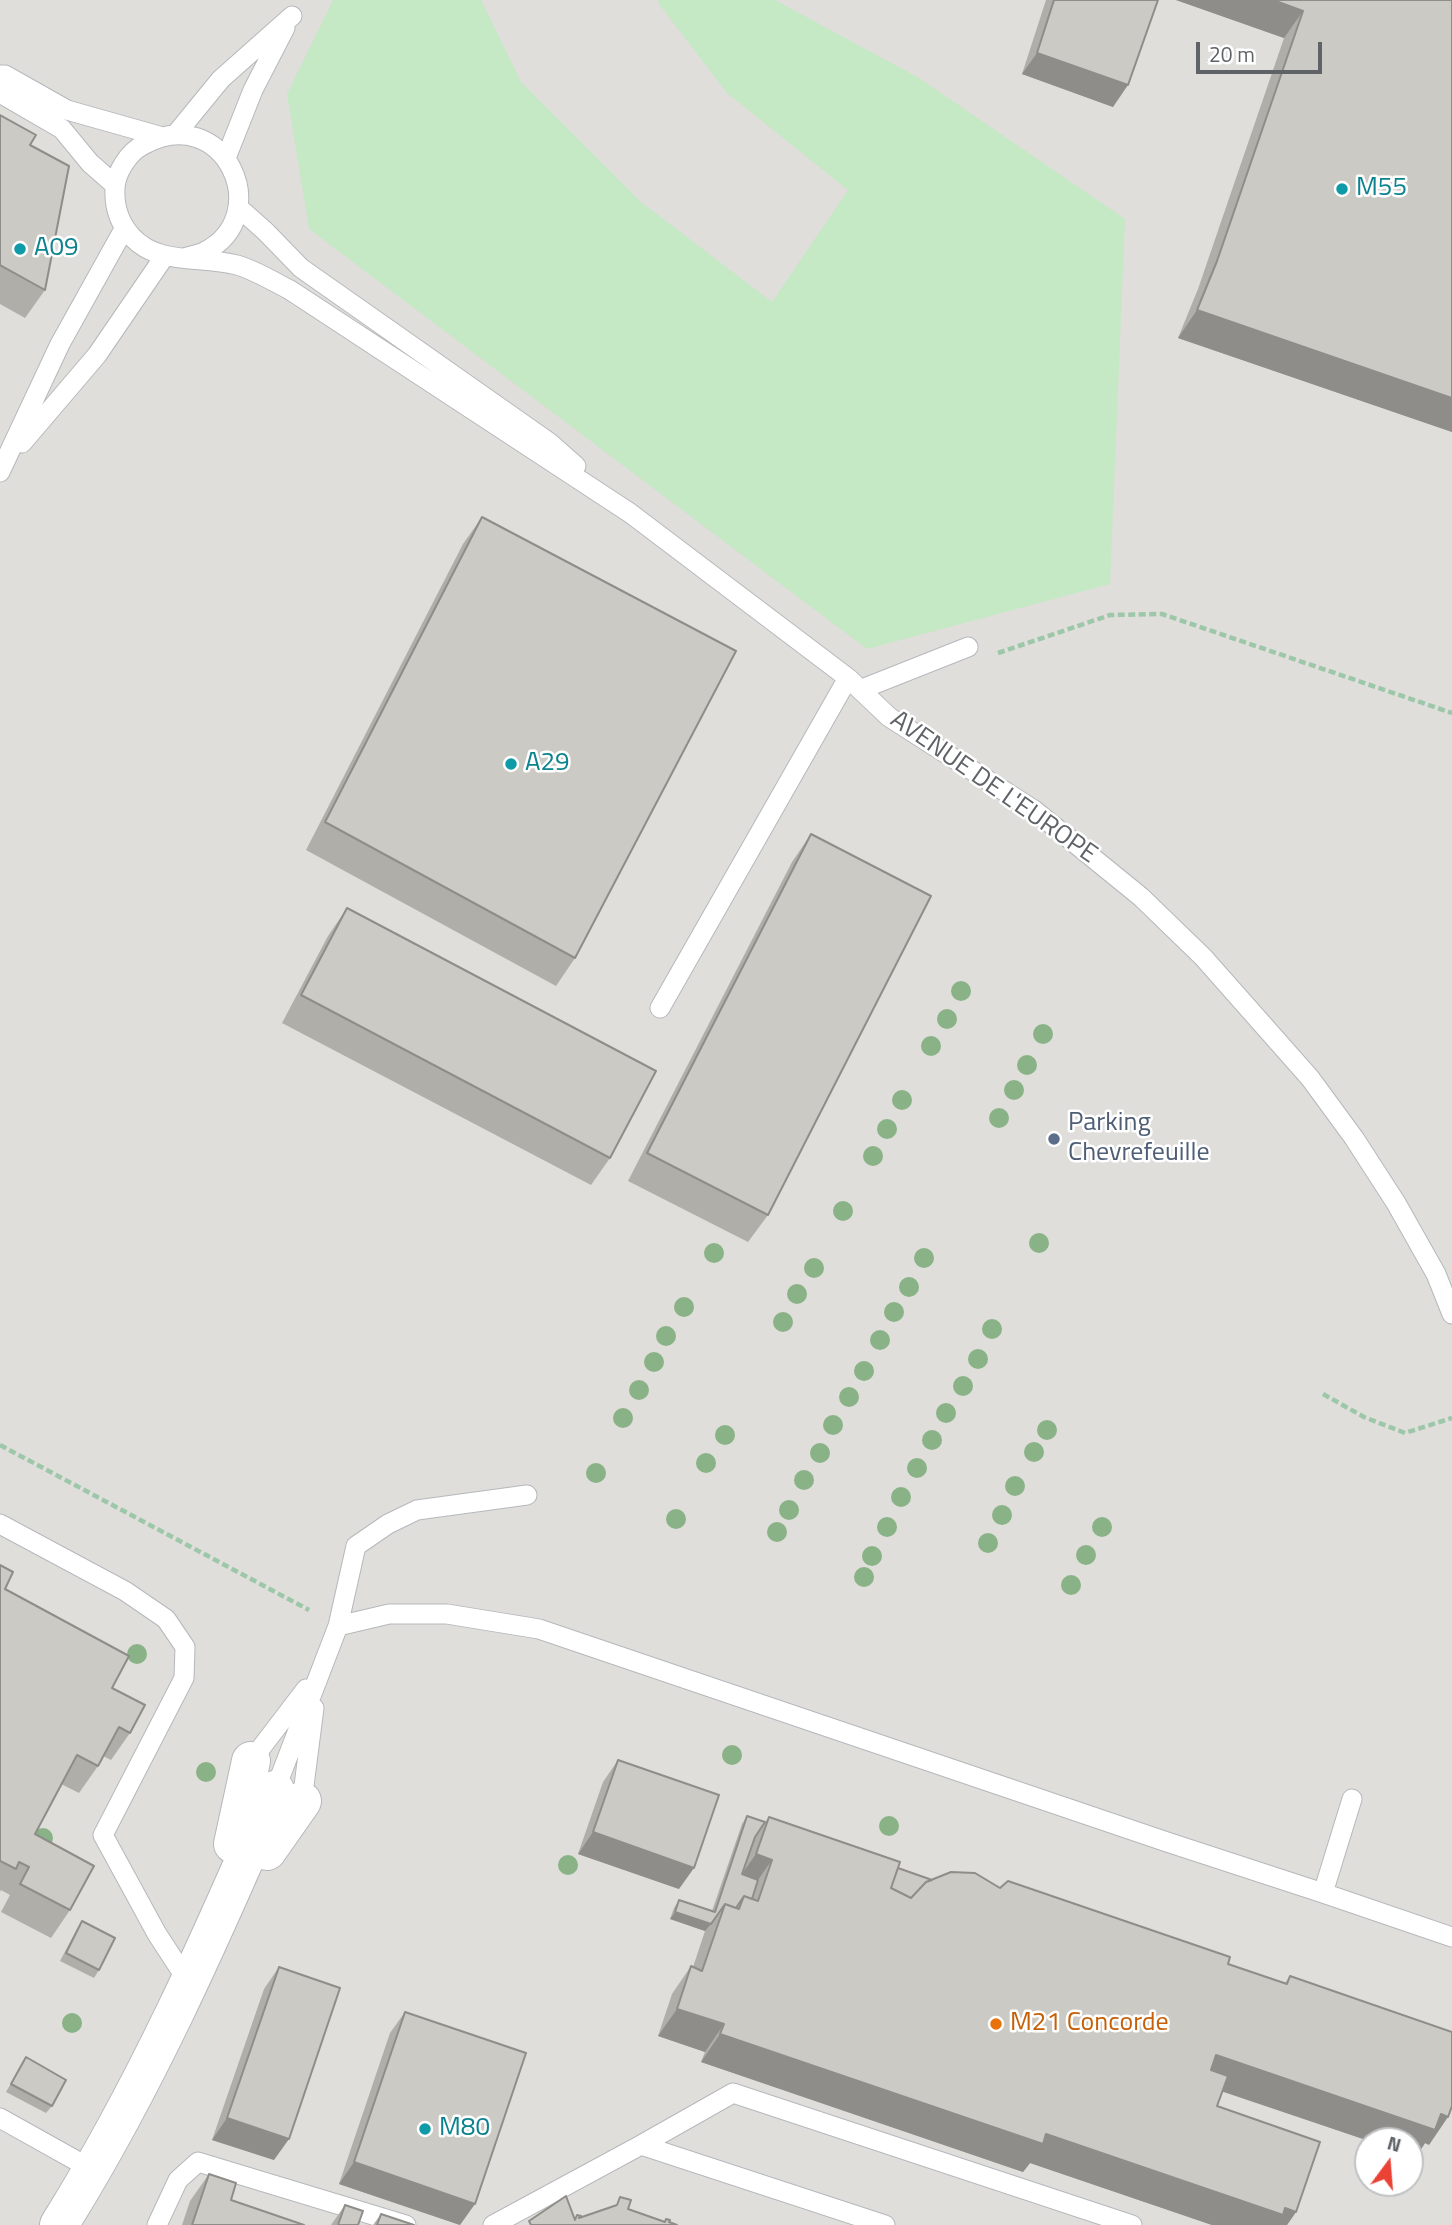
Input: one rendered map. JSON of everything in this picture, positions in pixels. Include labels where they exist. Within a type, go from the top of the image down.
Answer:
[{"type":"street","points":[[216,1925],[251,1760]]},
{"type":"street","points":[[59,2225],[93,2170],[216,1925],[288,1795]]},
{"type":"lane","points":[[226,158],[253,90],[292,16],[221,79],[168,135],[138,147],[124,164],[115,185],[116,208],[124,229],[141,247],[174,257],[238,265],[290,290],[630,513]]},
{"type":"lane","points":[[0,75],[5,75],[67,110],[168,135],[195,136],[212,145],[226,158],[238,181],[238,207],[232,227],[219,242],[203,253],[174,257],[97,355],[3,467]]},
{"type":"lane","points":[[0,93],[62,129],[90,163],[115,185]]},
{"type":"lane","points":[[238,207],[301,268],[550,443],[630,513]]},
{"type":"lane","points":[[3,467],[60,344],[124,229]]},
{"type":"lane","name":"AVENUE DE L'EUROPE","points":[[630,513],[855,684],[889,718],[1034,810],[1141,897],[1203,957],[1310,1078],[1354,1138],[1396,1203],[1436,1274],[1452,1314]]},
{"type":"lane","points":[[660,1008],[855,684],[968,647]]},
{"type":"lane","points":[[288,1795],[319,1672],[338,1626],[356,1546],[377,1531],[417,1510],[527,1495]]},
{"type":"lane","points":[[0,1524],[125,1591],[166,1619],[185,1647],[184,1678],[103,1835],[157,1934],[189,1983]]},
{"type":"lane","points":[[338,1626],[389,1614],[447,1614],[539,1629],[1452,1937]]},
{"type":"lane","points":[[251,1760],[319,1672]]},
{"type":"lane","points":[[288,1795],[319,1672]]},
{"type":"lane","points":[[1323,1893],[1352,1799]]},
{"type":"lane","points":[[493,2225],[641,2146],[733,2093],[1132,2225]]},
{"type":"lane","points":[[0,2118],[93,2170]]},
{"type":"lane","points":[[641,2146],[859,2220],[885,2225]]},
{"type":"lane","points":[[157,2225],[178,2180],[198,2162],[405,2225]]},
{"type":"path","points":[[997,653],[1110,615],[1162,614],[1452,713]]},
{"type":"path","points":[[1323,1394],[1364,1417],[1405,1433],[1452,1418]]},
{"type":"path","points":[[0,1445],[338,1626]]},
{"type":"shaded area","points":[[0,0],[1452,0],[1452,2225],[0,2225]]},
{"type":"green space","points":[[333,0],[481,0],[521,82],[641,202],[772,302],[848,190],[727,93],[658,0],[775,0],[919,78],[1125,219],[1110,584],[867,649],[309,229],[287,94]]},
{"type":"building","points":[[1054,0],[1158,0],[1128,85],[1037,53]]},
{"type":"building","name":"M55","points":[[1273,0],[1452,0],[1452,398],[1197,310],[1217,261],[1303,11]]},
{"type":"building","points":[[0,115],[36,135],[30,145],[69,166],[45,290],[0,265]]},
{"type":"building","name":"A29","points":[[482,517],[736,651],[575,958],[325,822]]},
{"type":"building","points":[[811,834],[931,896],[768,1215],[647,1153]]},
{"type":"building","points":[[347,908],[656,1071],[610,1158],[301,995]]},
{"type":"building","points":[[0,1565],[13,1572],[5,1589],[129,1656],[112,1688],[145,1705],[130,1733],[119,1727],[98,1766],[77,1755],[35,1834],[94,1866],[70,1910],[20,1884],[29,1867],[19,1862],[16,1869],[0,1861]]},
{"type":"building","points":[[618,1760],[719,1795],[694,1868],[593,1832]]},
{"type":"building","points":[[747,1816],[765,1822],[755,1837],[742,1874],[758,1880],[752,1899],[744,1896],[736,1908],[725,1904],[711,1924],[675,1912],[679,1900],[715,1912]]},
{"type":"building","name":"M21 Concorde","points":[[769,1817],[900,1862],[891,1888],[911,1898],[926,1882],[951,1872],[975,1873],[1000,1888],[1008,1881],[1230,1957],[1228,1964],[1287,1984],[1290,1976],[1452,2032],[1452,2106],[1448,2117],[1441,2114],[1435,2130],[1216,2055],[1211,2070],[1228,2076],[1217,2106],[1320,2142],[1296,2212],[1285,2208],[1283,2215],[1046,2134],[1043,2144],[720,2034],[724,2024],[677,2009],[691,1966],[702,1971],[725,1904],[739,1909],[744,1896],[758,1901],[772,1860],[756,1854]]},
{"type":"building","points":[[898,1868],[932,1880],[926,1882],[911,1898],[891,1888]]},
{"type":"building","points":[[82,1921],[115,1938],[99,1970],[66,1953]]},
{"type":"building","points":[[279,1967],[340,1988],[289,2139],[227,2118]]},
{"type":"building","name":"M80","points":[[405,2012],[526,2053],[475,2204],[354,2162]]},
{"type":"building","points":[[26,2057],[66,2080],[52,2106],[11,2084]]},
{"type":"building","points":[[209,2174],[236,2183],[231,2200],[304,2225],[192,2225]]},
{"type":"building","points":[[566,2196],[575,2220],[577,2215],[581,2216],[579,2218],[617,2205],[620,2197],[631,2200],[628,2209],[665,2222],[666,2219],[670,2220],[669,2222],[677,2225],[531,2225],[529,2221]]},
{"type":"building","points":[[345,2205],[363,2211],[358,2225],[338,2225]]},
{"type":"building","points":[[381,2214],[414,2225],[377,2225]]},
{"type":"place","name":"M55","points":[[1342,189]]},
{"type":"place","name":"A09","points":[[20,249]]},
{"type":"place","name":"A29","points":[[511,764]]},
{"type":"place","name":"Parking Chevrefeuille","points":[[1054,1139]]},
{"type":"place","name":"M21 Concorde","points":[[996,2024]]},
{"type":"place","name":"M80","points":[[425,2129]]}]
